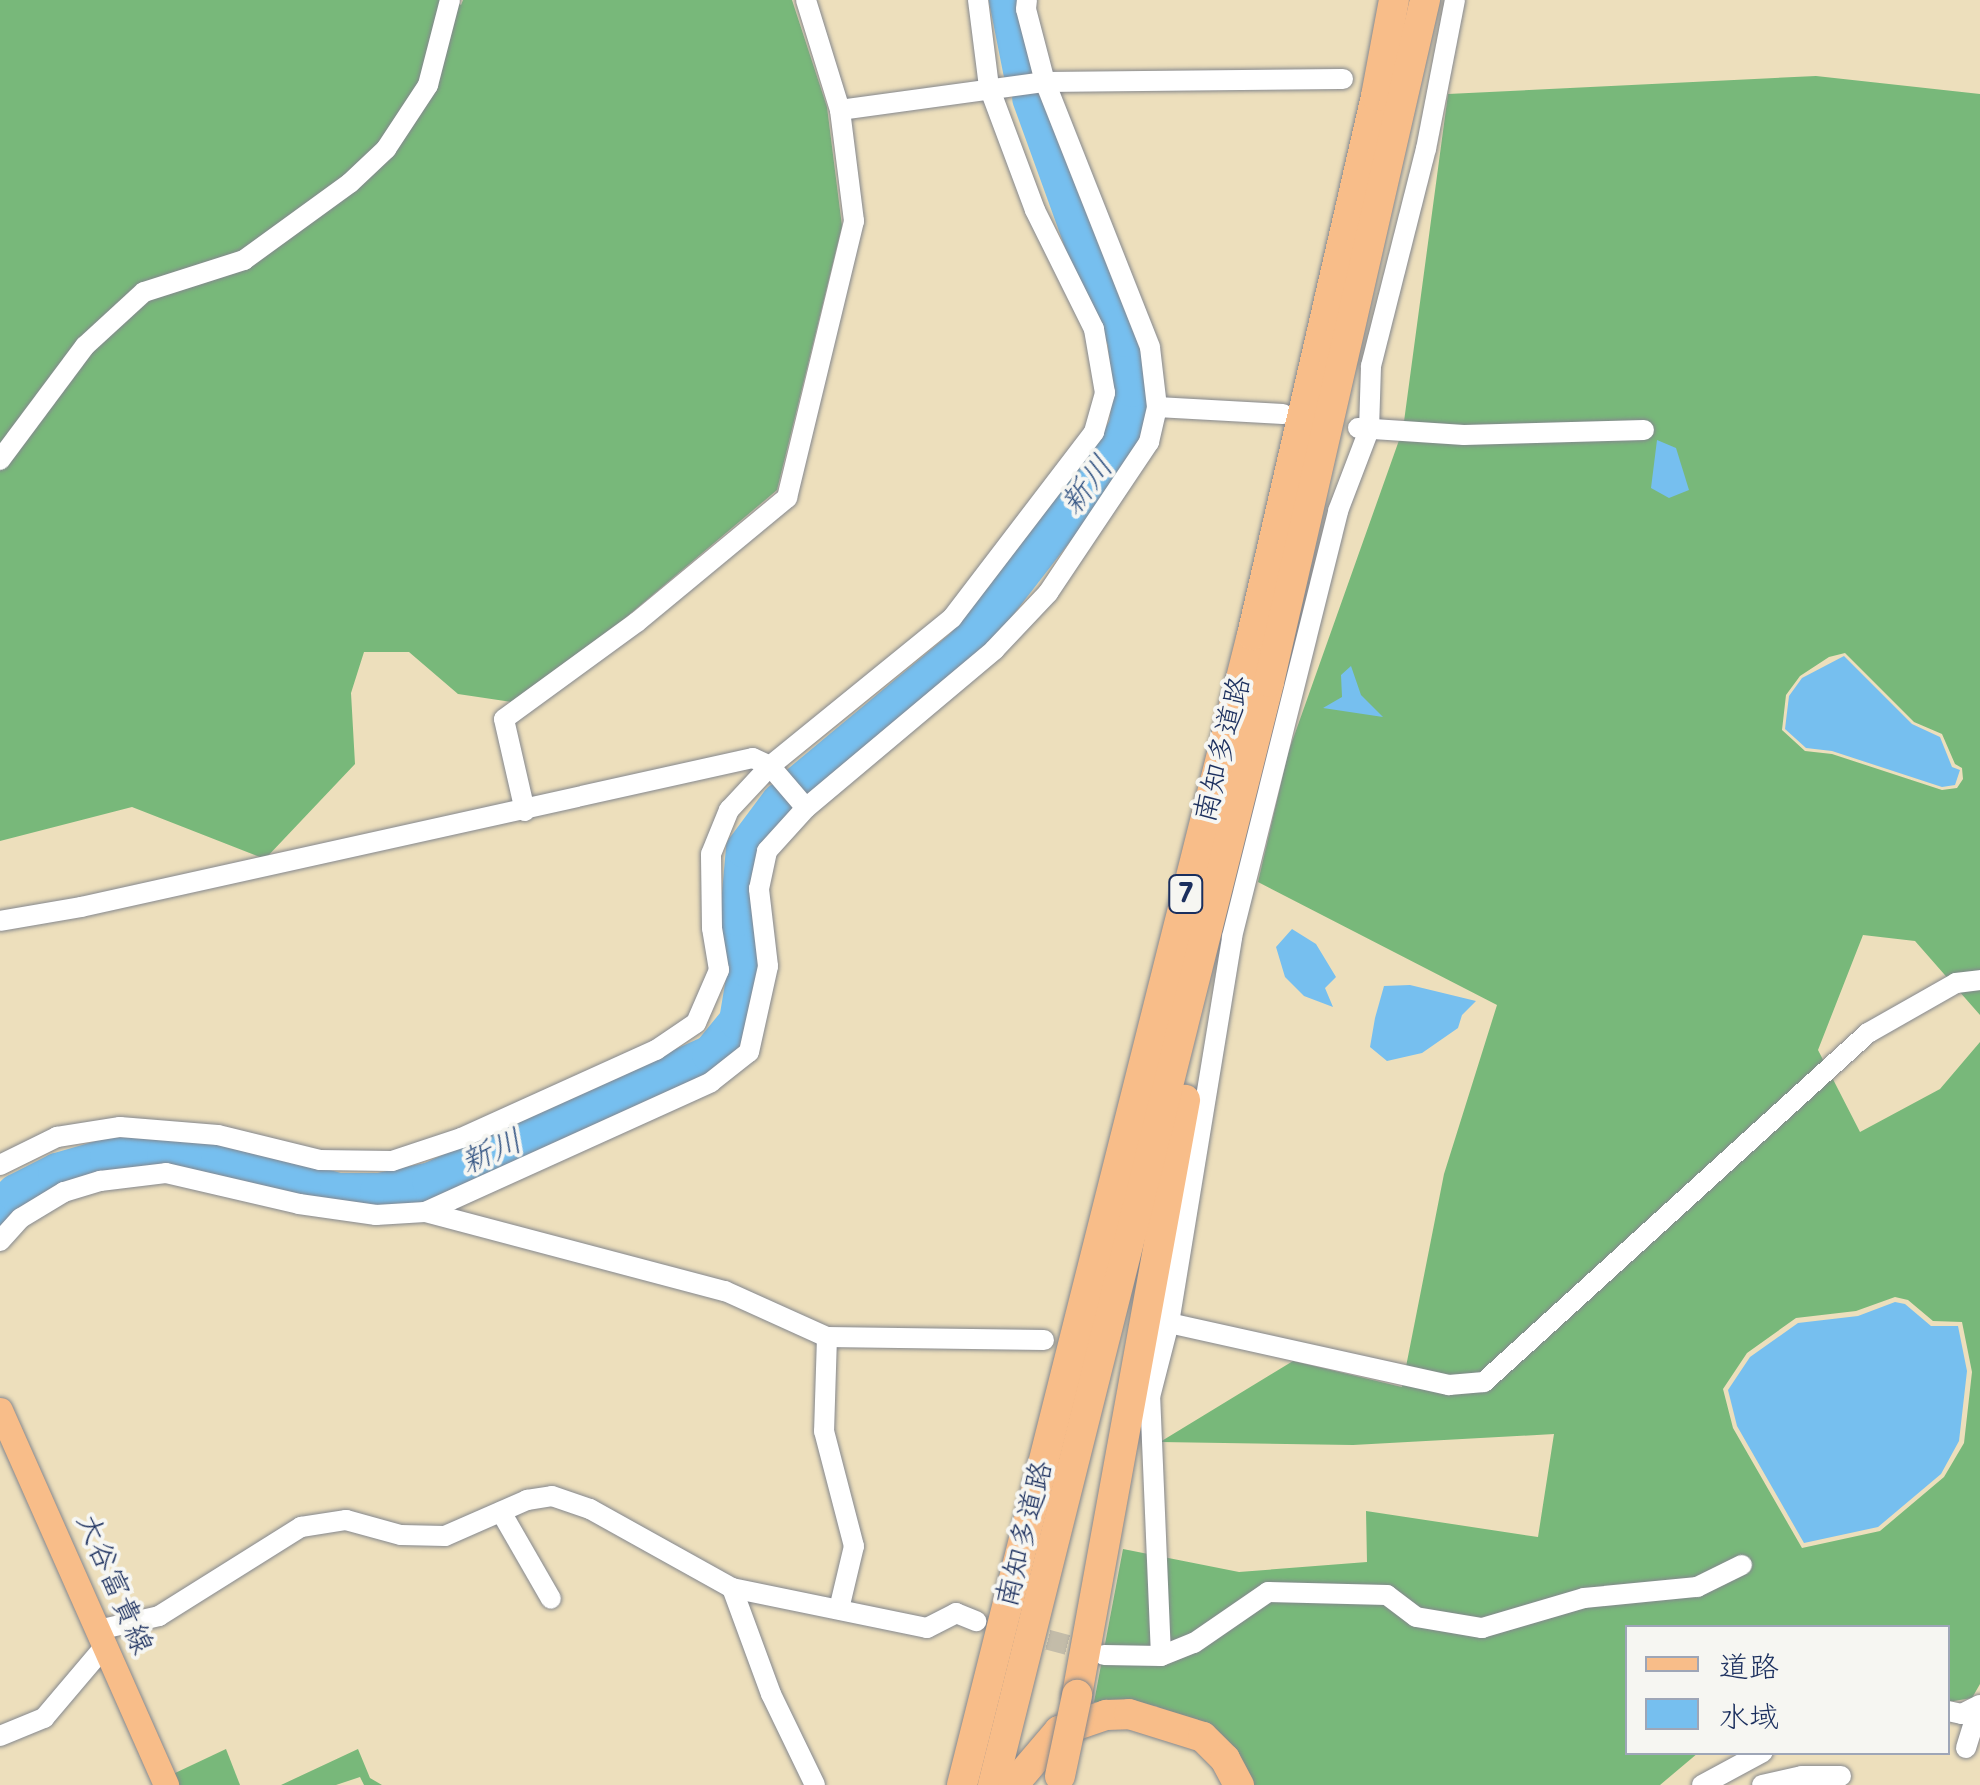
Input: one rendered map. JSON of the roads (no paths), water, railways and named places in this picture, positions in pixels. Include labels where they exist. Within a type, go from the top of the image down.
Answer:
[{"type":"highway","name":"南知多道路","points":[[962,1785],[1252,635],[1376,96],[1394,0]]},
{"type":"highway","name":"南知多道路","points":[[993,1785],[1269,682],[1404,108],[1425,0]]},
{"type":"highway","points":[[1060,1781],[1191,1069],[1206,974],[1200,955]]},
{"type":"highway","points":[[1013,1785],[1059,1730],[1106,1715],[1129,1714],[1203,1737],[1225,1758],[1239,1785]]},
{"type":"main road","name":"大谷富貴線","points":[[0,1410],[166,1785]]},
{"type":"street","points":[[0,460],[84,346],[144,292],[244,260],[350,182],[386,149],[428,85],[450,0]]},
{"type":"street","points":[[525,810],[504,719],[637,622],[787,498],[854,221],[840,110],[806,0]]},
{"type":"street","points":[[0,1165],[57,1137],[120,1127],[218,1135],[320,1160],[392,1161],[461,1138],[656,1050],[696,1023],[719,970],[712,928],[712,854],[729,810],[770,766],[952,618],[1094,432],[1105,393],[1094,329],[1034,210],[989,87],[978,0]]},
{"type":"street","points":[[425,1212],[710,1082],[749,1052],[768,966],[760,889],[766,851],[806,808],[994,650],[1048,593],[1149,442],[1157,407],[1150,346],[1045,82],[1026,9],[1028,0]]},
{"type":"street","points":[[1161,1656],[1150,1396],[1170,1323],[1232,937],[1338,510],[1362,429],[1371,366],[1426,150],[1456,0]]},
{"type":"street","points":[[840,110],[1045,82],[1343,79]]},
{"type":"street","points":[[1157,407],[1283,414]]},
{"type":"street","points":[[1362,429],[1464,435],[1644,430]]},
{"type":"street","points":[[0,920],[82,907],[753,758],[770,766],[806,808]]},
{"type":"street","points":[[1170,1323],[1449,1386],[1484,1382],[1868,1033],[1956,983],[1980,980]]},
{"type":"street","points":[[0,1241],[21,1218],[64,1192],[100,1182],[166,1174],[357,1212],[425,1212],[724,1291],[827,1337],[1044,1340]]},
{"type":"street","points":[[827,1337],[824,1431],[854,1546],[840,1610]]},
{"type":"street","points":[[0,1736],[44,1718],[102,1638],[159,1616],[301,1527],[346,1520],[401,1535],[444,1536],[527,1500],[552,1496],[590,1509],[732,1588],[926,1628],[956,1613],[976,1621]]},
{"type":"street","points":[[502,1512],[550,1598]]},
{"type":"street","points":[[1104,1655],[1161,1656],[1194,1643],[1268,1592],[1387,1595],[1416,1617],[1482,1628],[1584,1598],[1696,1586],[1742,1565]]},
{"type":"street","points":[[732,1588],[771,1694],[815,1785]]},
{"type":"street","points":[[1950,1711],[1962,1714],[1979,1706]]},
{"type":"street","points":[[1950,1725],[1972,1738],[1979,1706]]},
{"type":"street","points":[[1702,1785],[1757,1755]]},
{"type":"street","points":[[1762,1785],[1802,1776],[1841,1776]]},
{"type":"water","points":[[1657,440],[1676,448],[1689,490],[1669,498],[1651,488]]},
{"type":"water","points":[[1844,656],[1912,724],[1940,737],[1952,767],[1960,770],[1955,785],[1942,787],[1832,751],[1806,748],[1785,729],[1789,696],[1802,678]]},
{"type":"water","points":[[1351,666],[1361,695],[1383,717],[1323,708],[1342,697],[1341,675]]},
{"type":"water","points":[[1292,929],[1316,944],[1336,977],[1325,988],[1333,1007],[1304,996],[1285,977],[1276,947]]},
{"type":"water","points":[[1410,985],[1476,1001],[1462,1015],[1458,1028],[1422,1053],[1387,1061],[1370,1047],[1384,986]]},
{"type":"water","points":[[1895,1302],[1905,1304],[1931,1326],[1958,1326],[1967,1371],[1959,1441],[1941,1474],[1878,1527],[1804,1543],[1737,1426],[1728,1390],[1750,1357],[1798,1323],[1858,1316]]},
{"type":"waterway","name":"新川","points":[[1008,0],[1022,71]]},
{"type":"waterway","name":"新川","points":[[797,786],[965,646],[1110,459],[1128,426],[1132,388],[1126,338],[1102,294],[1031,98]]},
{"type":"waterway","name":"新川","points":[[0,1208],[16,1193],[57,1172],[109,1157],[166,1154],[220,1159],[338,1192],[379,1192],[431,1181],[711,1054],[738,1021],[747,968],[739,917],[745,849],[780,802]]},
{"type":"tunnel","points":[[1019,1632],[1098,1653]]}]
